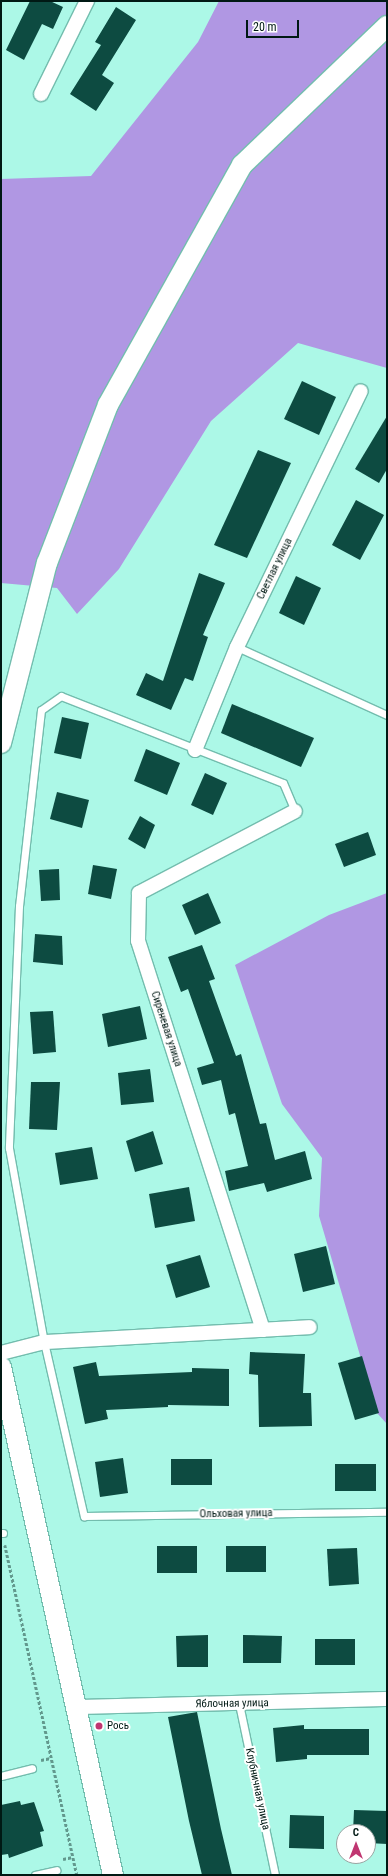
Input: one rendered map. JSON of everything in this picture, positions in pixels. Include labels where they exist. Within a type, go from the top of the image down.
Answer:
[{"type":"street","points":[[42,94],[87,1]]},
{"type":"street","points":[[1,744],[47,563],[108,405],[242,165],[387,26]]},
{"type":"street","name":"Светлая улица","points":[[195,750],[237,647],[360,391]]},
{"type":"street","name":"Сиреневая улица","points":[[263,1330],[138,941],[138,893],[294,811]]},
{"type":"street","points":[[1,1352],[44,1342],[310,1327]]},
{"type":"street","points":[[1,1367],[5,1407],[83,1710],[113,1875]]},
{"type":"street","name":"Яблочная улица","points":[[83,1710],[387,1699]]},
{"type":"lane","points":[[237,647],[387,715]]},
{"type":"lane","points":[[44,1342],[9,1148],[18,906],[41,710],[61,696],[195,750],[283,783],[294,811]]},
{"type":"lane","name":"Ольховая улица","points":[[44,1342],[84,1516],[387,1512]]},
{"type":"lane","name":"Клубничная улица","points":[[239,1704],[275,1875]]},
{"type":"lane","points":[[1,1776],[32,1768]]},
{"type":"lane","points":[[35,1875],[56,1870]]},
{"type":"path","points":[[2,1533],[76,1875]]},
{"type":"shaded area","points":[[219,1],[387,1],[387,368],[298,343],[211,421],[119,569],[77,614],[57,588],[1,583],[1,179],[91,176],[198,42]]},
{"type":"shaded area","points":[[387,893],[387,1424],[377,1413],[319,1216],[322,1158],[282,1104],[235,965],[329,915]]},
{"type":"building","points":[[30,1],[50,1],[63,7],[53,29],[42,24],[24,60],[6,50]]},
{"type":"building","points":[[116,7],[136,20],[102,75],[114,83],[96,111],[70,94],[101,45],[95,42]]},
{"type":"building","points":[[302,381],[336,397],[319,435],[284,419]]},
{"type":"building","points":[[387,416],[387,469],[379,483],[355,469]]},
{"type":"building","points":[[258,450],[291,463],[247,558],[214,545]]},
{"type":"building","points":[[356,500],[384,515],[360,560],[332,545]]},
{"type":"building","points":[[199,573],[225,583],[203,635],[208,637],[193,681],[185,678],[171,710],[136,695],[146,673],[163,681]]},
{"type":"building","points":[[296,576],[321,588],[304,625],[279,613]]},
{"type":"building","points":[[232,704],[314,738],[301,767],[221,733]]},
{"type":"building","points":[[62,717],[89,723],[81,759],[54,753]]},
{"type":"building","points":[[146,749],[180,763],[167,795],[134,781]]},
{"type":"building","points":[[205,773],[227,783],[213,815],[191,805]]},
{"type":"building","points":[[57,792],[89,800],[82,828],[50,819]]},
{"type":"building","points":[[140,816],[155,825],[145,849],[128,839]]},
{"type":"building","points":[[368,832],[376,855],[344,867],[335,844]]},
{"type":"building","points":[[93,865],[117,869],[111,899],[88,894]]},
{"type":"building","points":[[59,869],[60,900],[41,901],[39,870]]},
{"type":"building","points":[[208,893],[221,923],[195,935],[182,905]]},
{"type":"building","points":[[35,934],[62,936],[63,965],[33,962]]},
{"type":"building","points":[[202,945],[215,979],[209,981],[236,1056],[241,1054],[260,1124],[266,1123],[275,1160],[305,1151],[312,1179],[267,1192],[264,1183],[229,1191],[225,1171],[248,1166],[235,1113],[229,1115],[221,1080],[202,1085],[197,1068],[214,1063],[188,989],[181,992],[168,957]]},
{"type":"building","points":[[140,1006],[147,1039],[108,1047],[102,1014]]},
{"type":"building","points":[[53,1011],[56,1052],[33,1054],[30,1012]]},
{"type":"building","points":[[150,1069],[154,1102],[121,1105],[118,1073]]},
{"type":"building","points":[[31,1082],[60,1082],[57,1130],[29,1129]]},
{"type":"building","points":[[153,1131],[163,1164],[135,1172],[126,1141]]},
{"type":"building","points":[[92,1147],[98,1179],[60,1185],[55,1153]]},
{"type":"building","points":[[189,1187],[195,1221],[155,1228],[149,1194]]},
{"type":"building","points":[[326,1246],[335,1284],[303,1292],[294,1254]]},
{"type":"building","points":[[200,1255],[210,1287],[176,1298],[166,1265]]},
{"type":"building","points":[[250,1352],[305,1354],[303,1393],[311,1393],[312,1426],[259,1427],[258,1375],[249,1374]]},
{"type":"building","points":[[362,1356],[379,1413],[355,1420],[338,1363]]},
{"type":"building","points":[[96,1362],[99,1376],[192,1372],[192,1368],[229,1369],[229,1406],[168,1405],[168,1407],[106,1410],[108,1419],[85,1424],[73,1367]]},
{"type":"building","points":[[123,1458],[128,1493],[100,1497],[95,1462]]},
{"type":"building","points":[[171,1459],[212,1459],[212,1485],[171,1485]]},
{"type":"building","points":[[335,1464],[376,1464],[376,1491],[335,1491]]},
{"type":"building","points":[[157,1546],[197,1546],[197,1573],[157,1573]]},
{"type":"building","points":[[226,1546],[266,1546],[266,1572],[226,1572]]},
{"type":"building","points":[[357,1548],[359,1584],[329,1586],[327,1549]]},
{"type":"building","points":[[208,1635],[208,1667],[177,1667],[176,1636]]},
{"type":"building","points":[[243,1635],[282,1636],[281,1663],[243,1663]]},
{"type":"building","points":[[315,1639],[355,1639],[355,1665],[315,1665]]},
{"type":"building","points":[[197,1712],[232,1875],[202,1875],[189,1821],[168,1717]]},
{"type":"building","points":[[304,1725],[304,1729],[369,1729],[369,1755],[307,1755],[307,1759],[276,1762],[273,1728]]},
{"type":"building","points":[[20,1801],[21,1805],[34,1802],[44,1831],[40,1832],[43,1846],[9,1858],[8,1854],[1,1855],[1,1805]]},
{"type":"building","points":[[354,1810],[387,1811],[387,1844],[376,1843],[376,1824],[353,1824]]},
{"type":"building","points":[[290,1815],[324,1816],[324,1849],[289,1848]]},
{"type":"place","name":"Рось","points":[[99,1726]]}]
